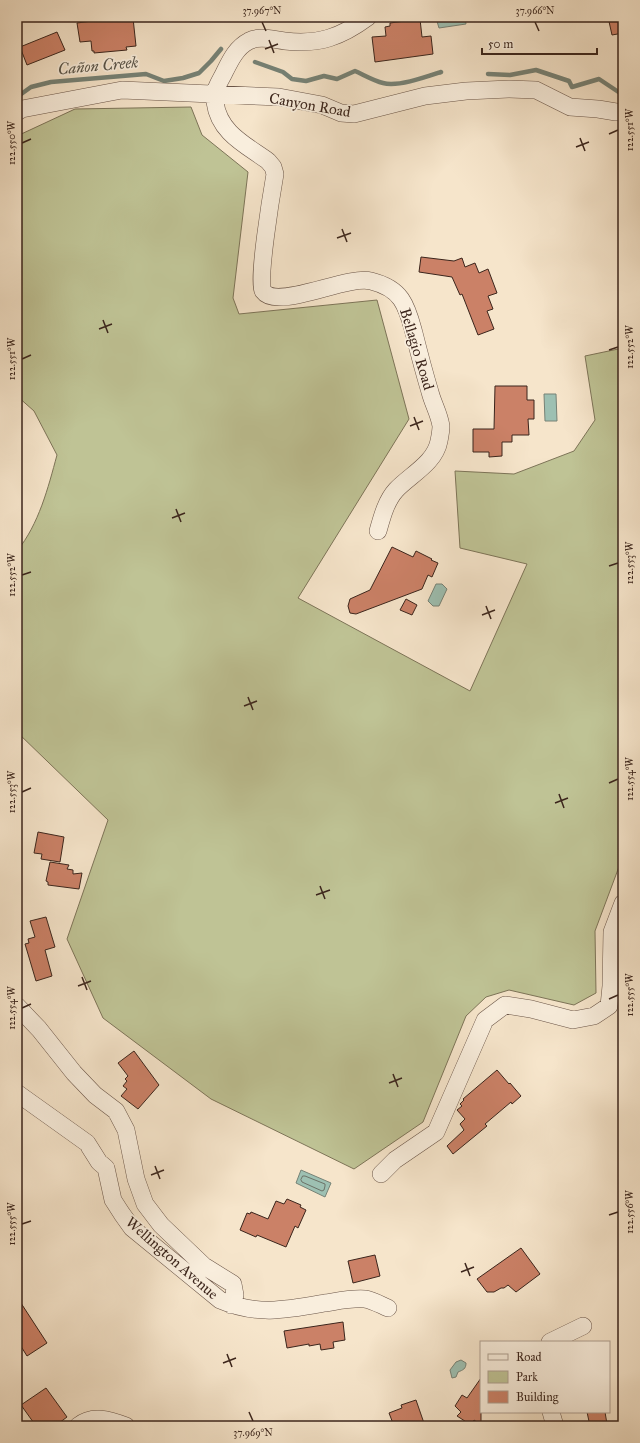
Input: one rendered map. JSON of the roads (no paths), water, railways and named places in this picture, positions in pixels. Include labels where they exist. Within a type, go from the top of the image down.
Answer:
[{"type":"street","points":[[214,94],[230,62],[239,48],[250,40],[266,38],[286,42],[312,42],[334,37],[352,29],[368,17]]},
{"type":"street","name":"Canyon Road","points":[[17,112],[22,109],[122,90],[279,97],[322,105],[341,113],[354,114],[425,96],[466,91],[509,89],[536,90],[570,107],[623,112]]},
{"type":"street","name":"Bellagio Road","points":[[214,94],[218,116],[222,125],[230,134],[268,161],[273,167],[275,174],[262,264],[262,290],[266,294],[275,297],[290,297],[354,281],[370,281],[391,288],[401,300],[409,315],[430,393],[438,410],[441,428],[439,444],[426,464],[396,491],[389,500],[382,516],[378,531]]},
{"type":"street","points":[[381,1174],[395,1160],[436,1132],[485,1020],[490,1016],[505,1005],[531,1008],[573,1020],[594,1016],[609,1006],[612,932],[623,903]]},
{"type":"street","points":[[17,1006],[39,1029],[74,1073],[95,1095],[116,1111],[126,1130],[136,1179],[145,1204],[161,1225],[185,1249],[204,1266],[233,1284],[235,1295],[231,1305]]},
{"type":"street","name":"Wellington Avenue","points":[[17,1093],[87,1143],[99,1162],[106,1168],[110,1177],[113,1200],[132,1228],[220,1300],[231,1305],[258,1311],[283,1311],[354,1299],[367,1299],[388,1308]]},
{"type":"street","points":[[552,1341],[583,1326]]},
{"type":"street","points":[[551,1413],[555,1426]]},
{"type":"street","points":[[78,1426],[95,1418],[112,1421],[126,1426]]},
{"type":"water","points":[[465,17],[466,24],[439,28],[436,18]]},
{"type":"water","points":[[544,394],[556,394],[557,421],[545,421]]},
{"type":"water","points":[[436,584],[442,584],[447,589],[439,606],[433,606],[428,601]]},
{"type":"water","points":[[301,1170],[331,1183],[325,1197],[296,1183]]},
{"type":"water","points":[[461,1360],[466,1363],[465,1368],[458,1372],[456,1377],[452,1378],[450,1370],[456,1362]]},
{"type":"waterway","name":"Cañon Creek","points":[[17,97],[31,87],[51,82],[146,74],[164,81],[183,78],[199,73],[221,49]]},
{"type":"waterway","name":"Cañon Creek","points":[[255,62],[283,72],[292,79],[306,81],[324,76],[337,79],[355,71],[380,82],[396,84],[412,81],[441,72]]},
{"type":"waterway","name":"Cañon Creek","points":[[488,74],[510,75],[536,70],[569,81],[572,87],[599,79],[623,95]]}]
